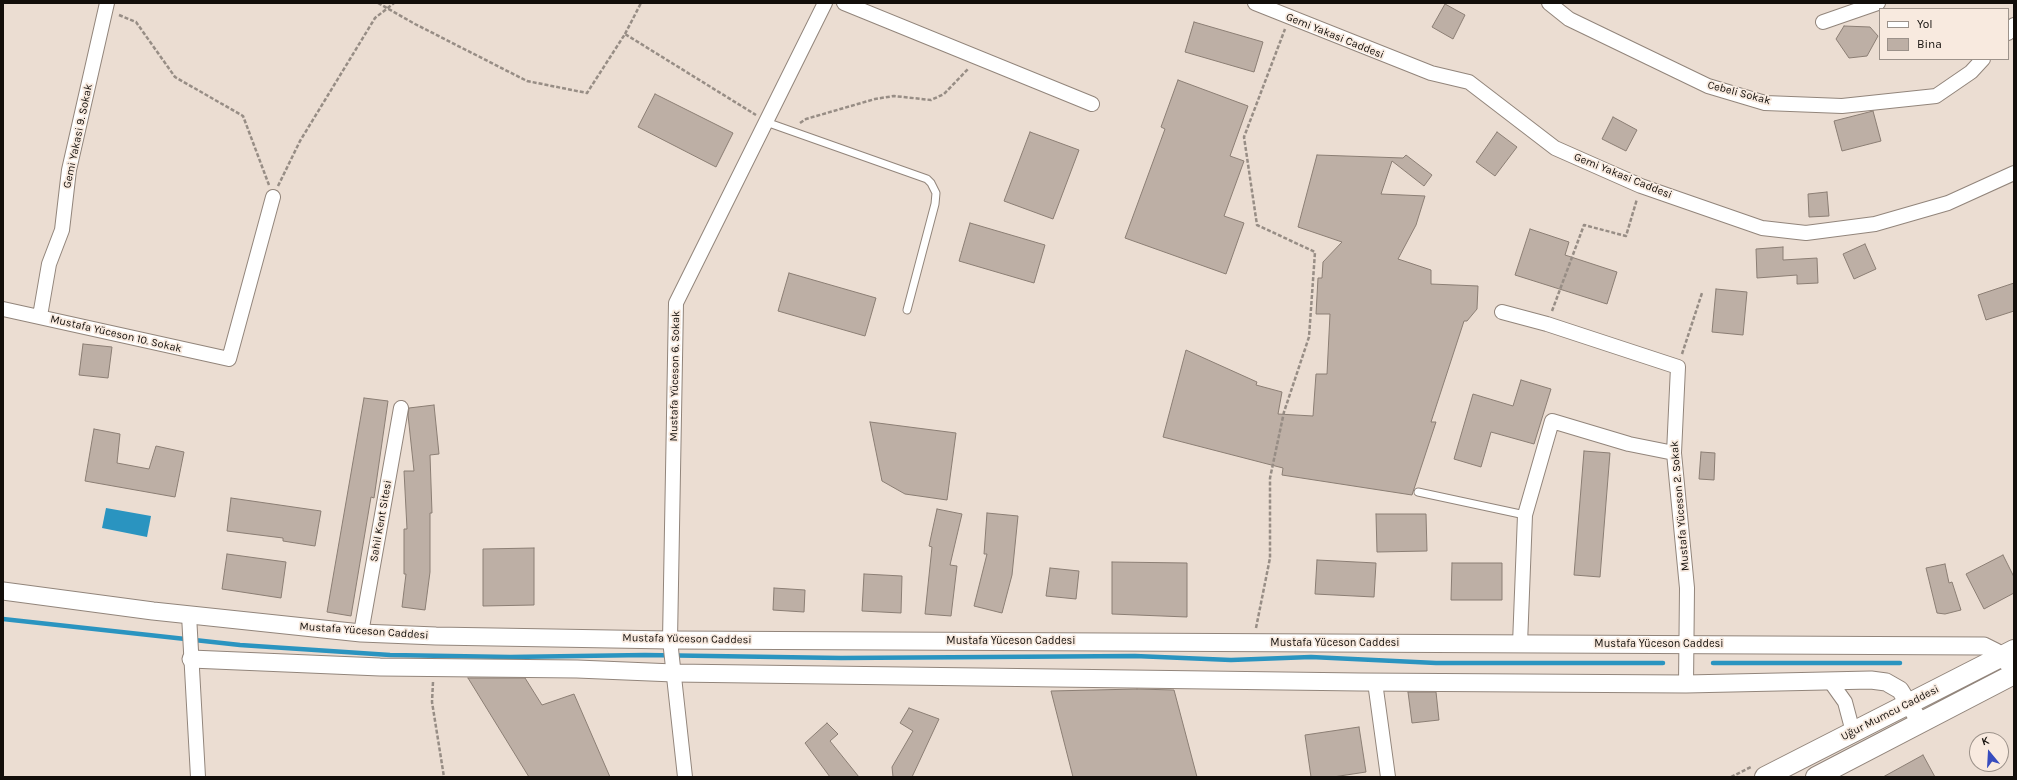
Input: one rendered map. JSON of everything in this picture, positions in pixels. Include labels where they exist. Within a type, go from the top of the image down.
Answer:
[{"type":"main road","name":"Uğur Mumcu Caddesi","points":[[1765,777],[1909,703],[2010,658]]},
{"type":"main road","name":"Uğur Mumcu Caddesi","points":[[1816,777],[2014,674]]},
{"type":"street","name":"Mustafa Yüceson 6. Sokak","points":[[685,777],[671,644],[676,303],[825,3]]},
{"type":"street","points":[[844,3],[1092,104]]},
{"type":"street","name":"Gemi Yakasi Caddesi","points":[[1254,3],[1431,73],[1469,82],[1555,148],[1641,186],[1762,228],[1806,233],[1875,224],[1940,206],[2014,173]]},
{"type":"street","name":"Cebeli Sokak","points":[[1549,3],[1569,19],[1708,86],[1765,102],[1842,106],[1936,96],[1972,72],[1982,60]]},
{"type":"street","points":[[1823,22],[1878,3]]},
{"type":"street","name":"Gemi Yakasi 9. Sokak","points":[[40,316],[49,264],[62,230],[68,170],[107,6]]},
{"type":"street","name":"Mustafa Yüceson 10. Sokak","points":[[3,309],[40,316],[228,360],[273,197]]},
{"type":"street","points":[[1502,312],[1548,324],[1678,368]]},
{"type":"street","name":"Mustafa Yüceson 2. Sokak","points":[[1678,368],[1674,453],[1687,588],[1686,684]]},
{"type":"street","name":"Sahil Kent Sitesi","points":[[361,633],[400,408]]},
{"type":"street","points":[[1520,644],[1525,515],[1552,421],[1629,444],[1674,453]]},
{"type":"street","name":"Mustafa Yüceson Caddesi","points":[[3,591],[189,615],[361,633],[671,644],[1253,642],[1984,646],[2010,658]]},
{"type":"street","points":[[189,615],[198,777]]},
{"type":"street","points":[[191,653],[296,665],[433,668],[577,669],[673,667],[1375,682],[1686,684],[1871,680],[1886,682],[1900,690],[1920,722]]},
{"type":"street","points":[[1830,681],[1845,702],[1853,732]]},
{"type":"street","points":[[1375,682],[1388,777]]},
{"type":"lane","points":[[766,122],[926,179],[934,188],[936,198],[935,204],[907,310]]},
{"type":"lane","points":[[1418,492],[1525,515]]},
{"type":"path","points":[[378,3],[527,81],[587,92],[625,34],[641,3]]},
{"type":"path","points":[[273,197],[304,134],[375,18],[394,3]]},
{"type":"path","points":[[107,6],[136,22],[175,77],[243,116],[273,197]]},
{"type":"path","points":[[1253,642],[1270,558],[1270,478],[1284,412],[1309,337],[1315,252],[1257,225],[1244,137],[1289,18]]},
{"type":"path","points":[[625,34],[766,122]]},
{"type":"path","points":[[793,131],[806,119],[875,99],[894,96],[931,100],[937,98],[944,94],[979,58]]},
{"type":"path","points":[[1548,324],[1584,225],[1626,236],[1641,186]]},
{"type":"path","points":[[1678,368],[1702,293]]},
{"type":"path","points":[[433,668],[432,702],[444,777]]},
{"type":"water","points":[[106,508],[151,516],[147,537],[102,528]]},
{"type":"building","points":[[1445,4],[1465,15],[1453,39],[1432,27]]},
{"type":"building","points":[[1194,22],[1263,42],[1254,72],[1185,52]]},
{"type":"building","points":[[1844,26],[1870,27],[1878,36],[1867,56],[1849,58],[1836,39]]},
{"type":"building","points":[[1178,80],[1248,106],[1230,156],[1244,161],[1224,216],[1244,223],[1226,274],[1125,238],[1165,129],[1161,127]]},
{"type":"building","points":[[655,94],[733,133],[716,167],[638,127]]},
{"type":"building","points":[[1873,111],[1881,141],[1842,151],[1834,121]]},
{"type":"building","points":[[1613,117],[1637,130],[1626,151],[1602,139]]},
{"type":"building","points":[[1030,132],[1079,150],[1053,219],[1004,201]]},
{"type":"building","points":[[1497,132],[1517,147],[1495,176],[1476,162]]},
{"type":"building","points":[[1317,155],[1403,158],[1406,155],[1432,175],[1424,186],[1392,161],[1381,194],[1425,196],[1416,225],[1398,259],[1431,270],[1431,284],[1478,286],[1477,309],[1467,321],[1464,321],[1431,422],[1436,422],[1412,495],[1282,475],[1283,468],[1163,437],[1186,350],[1257,382],[1256,385],[1282,392],[1278,414],[1313,416],[1316,374],[1327,374],[1330,314],[1316,314],[1318,278],[1322,278],[1323,262],[1342,242],[1298,227]]},
{"type":"building","points":[[1827,192],[1829,216],[1809,217],[1808,194]]},
{"type":"building","points":[[970,223],[1045,245],[1034,283],[959,261]]},
{"type":"building","points":[[1530,229],[1569,242],[1565,255],[1617,272],[1607,304],[1515,275]]},
{"type":"building","points":[[1865,244],[1876,269],[1854,279],[1843,254]]},
{"type":"building","points":[[1783,247],[1783,260],[1817,258],[1818,283],[1797,284],[1797,275],[1757,278],[1756,249]]},
{"type":"building","points":[[789,273],[876,298],[865,336],[778,311]]},
{"type":"building","points":[[2014,283],[2014,311],[1986,320],[1978,295]]},
{"type":"building","points":[[1716,289],[1747,292],[1743,335],[1712,332]]},
{"type":"building","points":[[83,344],[112,347],[108,378],[79,375]]},
{"type":"building","points":[[1521,380],[1551,389],[1534,444],[1491,432],[1481,467],[1454,459],[1473,394],[1513,406]]},
{"type":"building","points":[[364,398],[388,401],[374,498],[371,497],[351,616],[327,612]]},
{"type":"building","points":[[434,405],[439,454],[430,455],[432,513],[430,513],[430,572],[425,610],[402,607],[406,574],[404,574],[404,529],[407,529],[404,471],[414,471],[408,415],[409,408]]},
{"type":"building","points":[[870,422],[956,433],[947,500],[905,494],[882,481]]},
{"type":"building","points":[[94,429],[120,434],[117,463],[149,469],[156,446],[184,452],[175,497],[85,481]]},
{"type":"building","points":[[1584,451],[1610,453],[1600,577],[1574,575]]},
{"type":"building","points":[[1701,452],[1715,453],[1714,480],[1699,479]]},
{"type":"building","points":[[231,498],[321,511],[315,546],[283,541],[283,538],[227,531]]},
{"type":"building","points":[[937,509],[962,514],[950,565],[957,566],[951,616],[925,614],[932,547],[929,546]]},
{"type":"building","points":[[987,513],[1018,516],[1012,575],[1002,613],[974,606],[987,554],[984,554]]},
{"type":"building","points":[[1376,514],[1426,514],[1427,551],[1377,552]]},
{"type":"building","points":[[534,548],[534,605],[483,606],[483,549]]},
{"type":"building","points":[[227,554],[286,562],[281,598],[222,589]]},
{"type":"building","points":[[2003,555],[2014,577],[2014,593],[1984,609],[1966,574]]},
{"type":"building","points":[[1317,560],[1376,563],[1374,597],[1315,594]]},
{"type":"building","points":[[1112,562],[1187,563],[1187,617],[1112,614]]},
{"type":"building","points":[[1452,563],[1502,563],[1502,600],[1451,600]]},
{"type":"building","points":[[1945,564],[1949,583],[1952,582],[1961,610],[1945,614],[1937,613],[1926,568]]},
{"type":"building","points":[[1050,568],[1079,571],[1076,599],[1046,596]]},
{"type":"building","points":[[864,574],[902,576],[901,613],[862,611]]},
{"type":"building","points":[[774,588],[805,590],[804,612],[773,610]]},
{"type":"building","points":[[468,678],[525,678],[542,705],[574,694],[610,777],[529,777]]},
{"type":"building","points":[[1137,689],[1174,690],[1197,777],[1073,777],[1051,691]]},
{"type":"building","points":[[1408,692],[1436,692],[1439,720],[1412,723]]},
{"type":"building","points":[[909,708],[939,719],[912,777],[893,777],[892,767],[913,731],[900,723]]},
{"type":"building","points":[[827,723],[838,734],[830,741],[859,777],[830,777],[805,743]]},
{"type":"building","points":[[1359,727],[1366,772],[1333,777],[1311,777],[1305,735]]},
{"type":"building","points":[[1923,755],[1935,777],[1883,777]]},
{"type":"waterway","points":[[3,619],[240,645],[390,655],[510,657],[645,655],[841,658],[1135,656],[1231,660],[1311,657],[1436,663],[1663,663]]},
{"type":"waterway","points":[[1713,663],[1900,663]]}]
